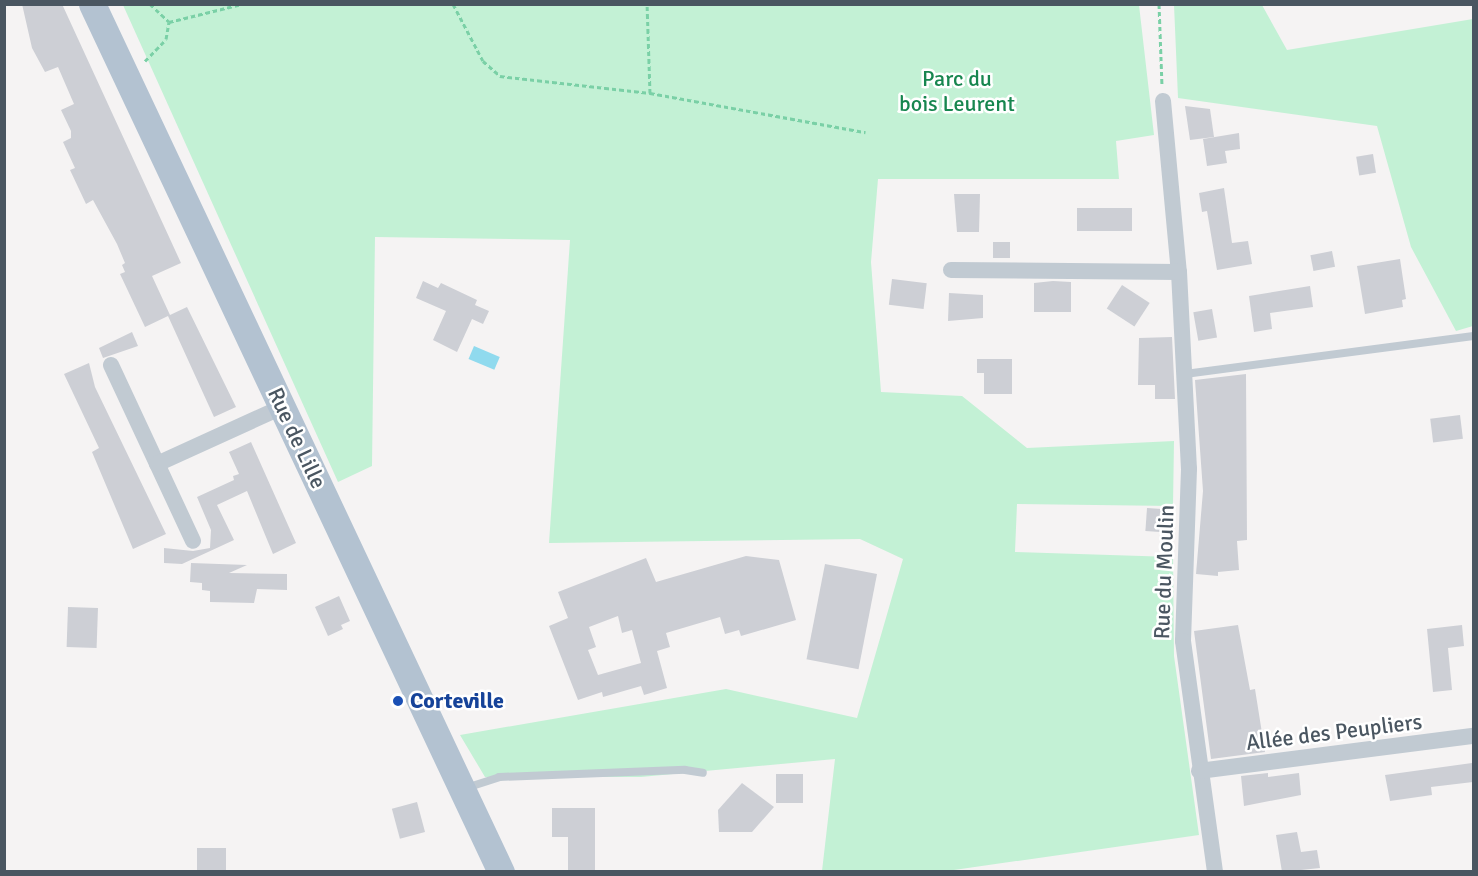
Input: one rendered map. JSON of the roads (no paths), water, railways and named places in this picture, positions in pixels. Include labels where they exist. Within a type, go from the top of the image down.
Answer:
[{"type":"main road","name":"Rue de Lille","points":[[92,4],[501,872]]},
{"type":"street","name":"Rue du Moulin","points":[[1163,101],[1179,272],[1185,374],[1189,487],[1182,624],[1215,872]]},
{"type":"street","points":[[951,270],[1179,272]]},
{"type":"street","points":[[111,365],[193,541]]},
{"type":"street","points":[[157,464],[282,407]]},
{"type":"street","name":"Allée des Peupliers","points":[[1200,771],[1473,736]]},
{"type":"lane","points":[[1185,374],[1473,336]]},
{"type":"lane","points":[[462,789],[499,777],[685,770],[703,773]]},
{"type":"water","points":[[474,346],[500,357],[494,370],[469,359]]},
{"type":"place","name":"Corteville","points":[[398,701]]},
{"type":"park label","name":"Parc du bois Leurent","points":[[957,90]]}]
